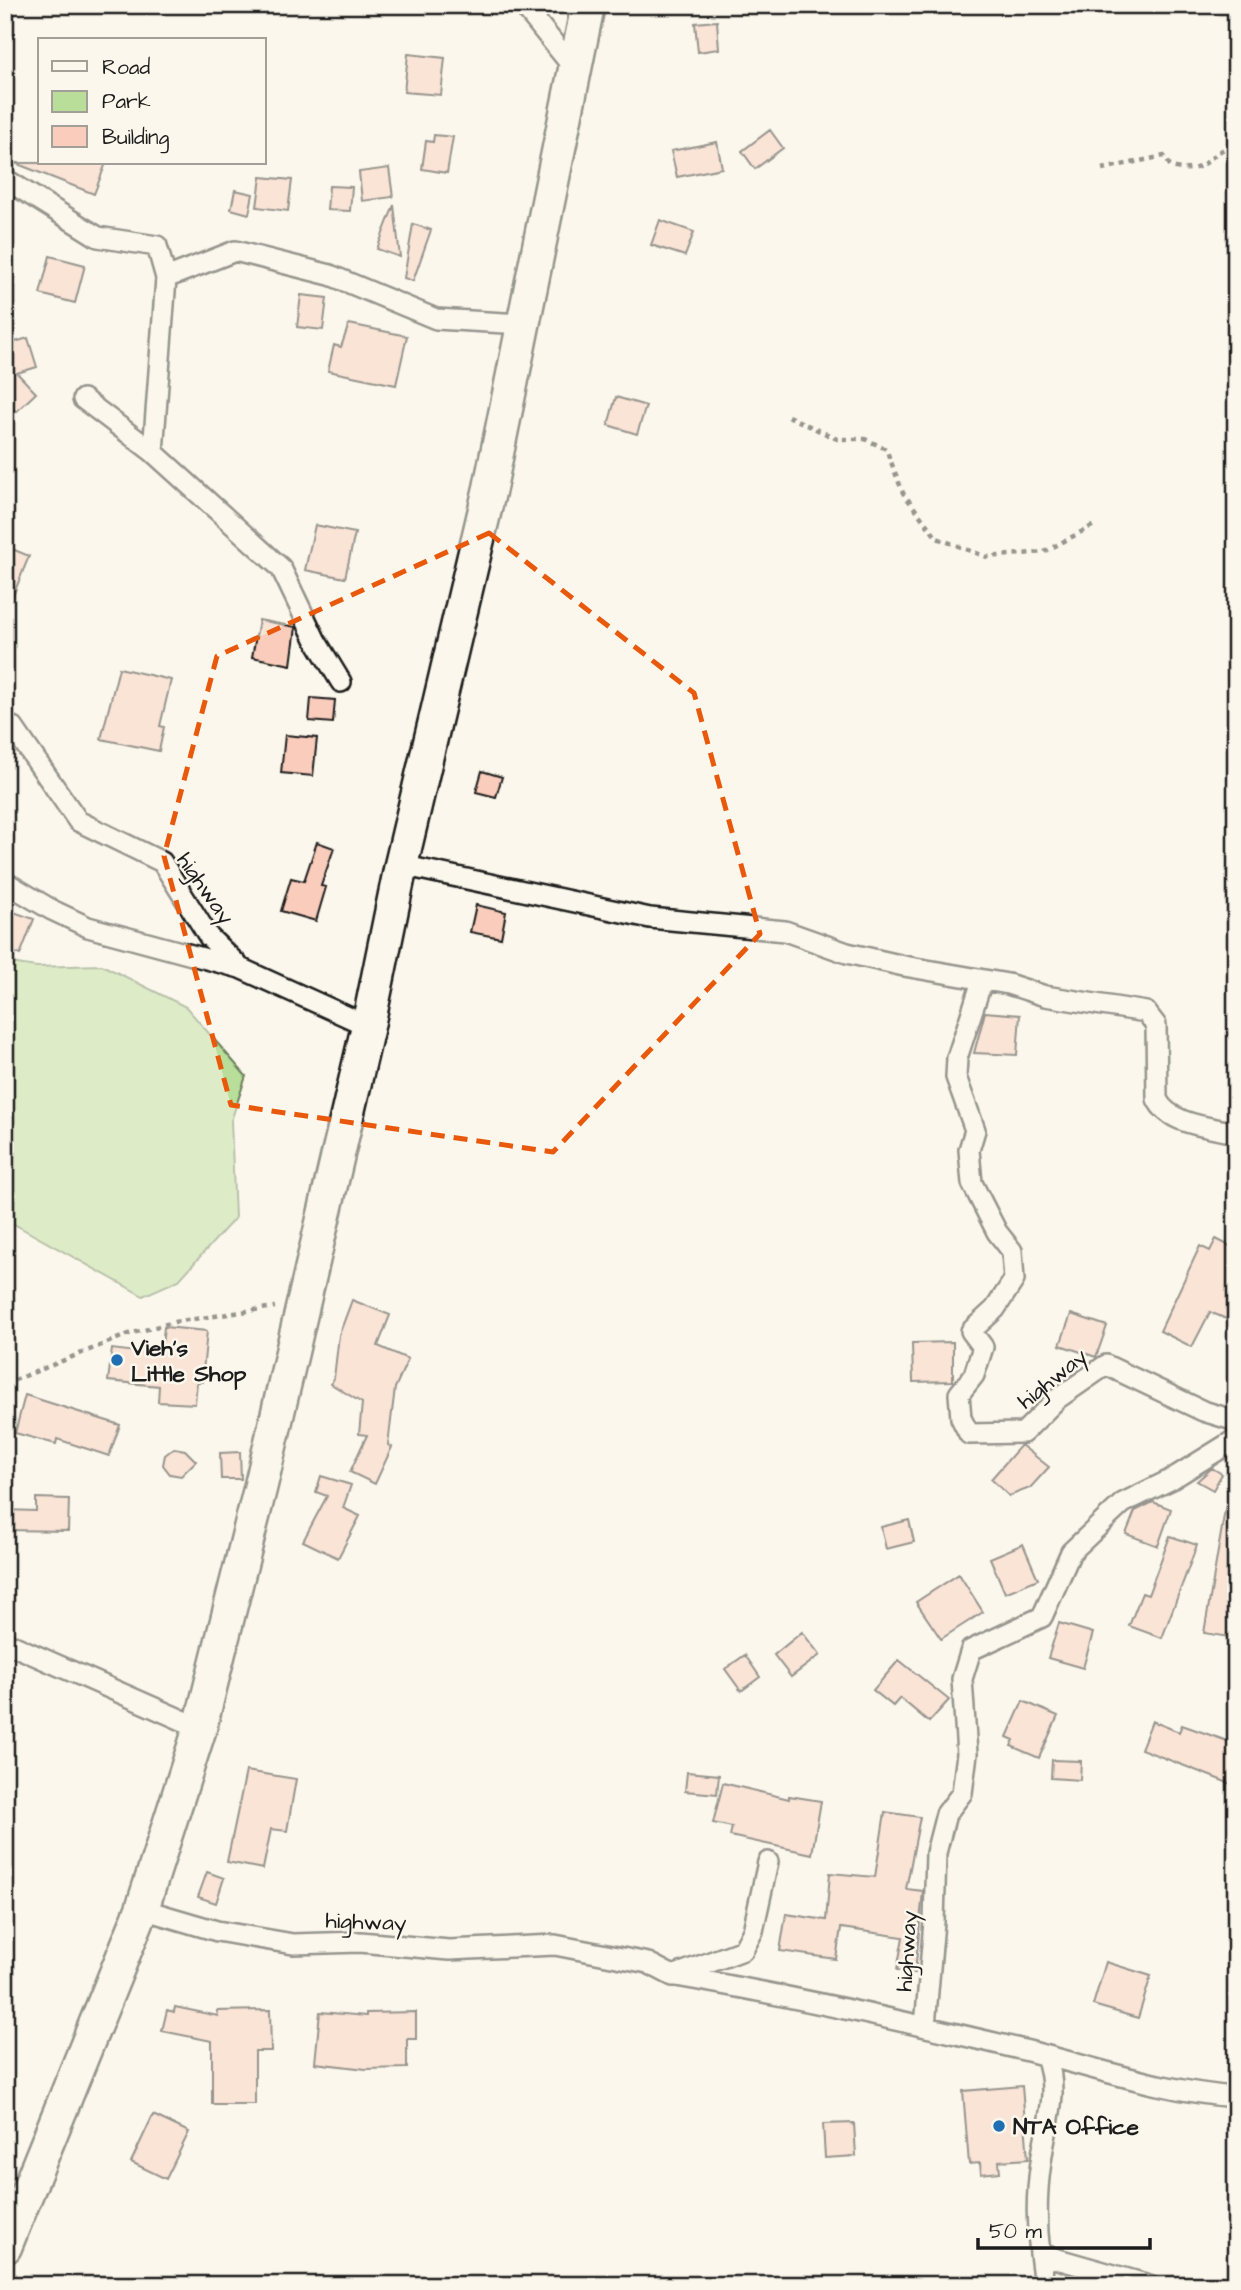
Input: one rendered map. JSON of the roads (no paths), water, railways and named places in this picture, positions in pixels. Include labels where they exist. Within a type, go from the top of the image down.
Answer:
[{"type":"main road","points":[[5,2247],[142,1909],[200,1728],[261,1485],[368,1026],[401,865],[490,488],[587,5]]},
{"type":"street","points":[[523,5],[573,67]]},
{"type":"street","points":[[5,179],[98,237],[157,246],[166,278],[152,452]]},
{"type":"street","points":[[166,278],[235,251],[330,275],[436,319],[524,324]]},
{"type":"street","points":[[83,399],[152,452],[281,568],[316,641],[341,682]]},
{"type":"street","name":"highway","points":[[13,727],[78,821],[162,862],[209,937],[240,968]]},
{"type":"street","points":[[401,865],[650,918],[785,931],[847,953],[1008,984],[1045,996],[1146,1012],[1156,1025],[1157,1100],[1162,1109],[1175,1118],[1236,1133]]},
{"type":"street","name":"highway","points":[[5,882],[52,910],[88,926],[240,968],[368,1026]]},
{"type":"street","name":"highway","points":[[982,981],[957,1058],[956,1077],[975,1130],[970,1150],[972,1183],[998,1232],[1012,1251],[1014,1280],[996,1309],[971,1331],[983,1346],[974,1375],[959,1394],[961,1419],[970,1434],[1023,1433],[1057,1399],[1106,1365],[1203,1411],[1236,1421]]},
{"type":"street","name":"highway","points":[[925,2026],[934,1922],[936,1853],[946,1814],[962,1793],[967,1754],[962,1679],[971,1650],[1042,1618],[1071,1552],[1123,1503],[1170,1480],[1236,1439]]},
{"type":"street","points":[[5,1642],[200,1728]]},
{"type":"street","points":[[673,1976],[743,1950],[753,1931],[768,1861]]},
{"type":"street","name":"highway","points":[[142,1909],[217,1931],[293,1944],[360,1942],[449,1950],[555,1945],[648,1963],[673,1976],[786,1995],[1193,2092],[1236,2097]]},
{"type":"street","points":[[1044,2285],[1035,2216],[1054,2077],[1046,2056]]},
{"type":"street","points":[[1040,2253],[1149,2285]]},
{"type":"place","name":"Vieh's Little Shop","points":[[117,1360]]},
{"type":"place","name":"NTA Office","points":[[999,2126]]}]
